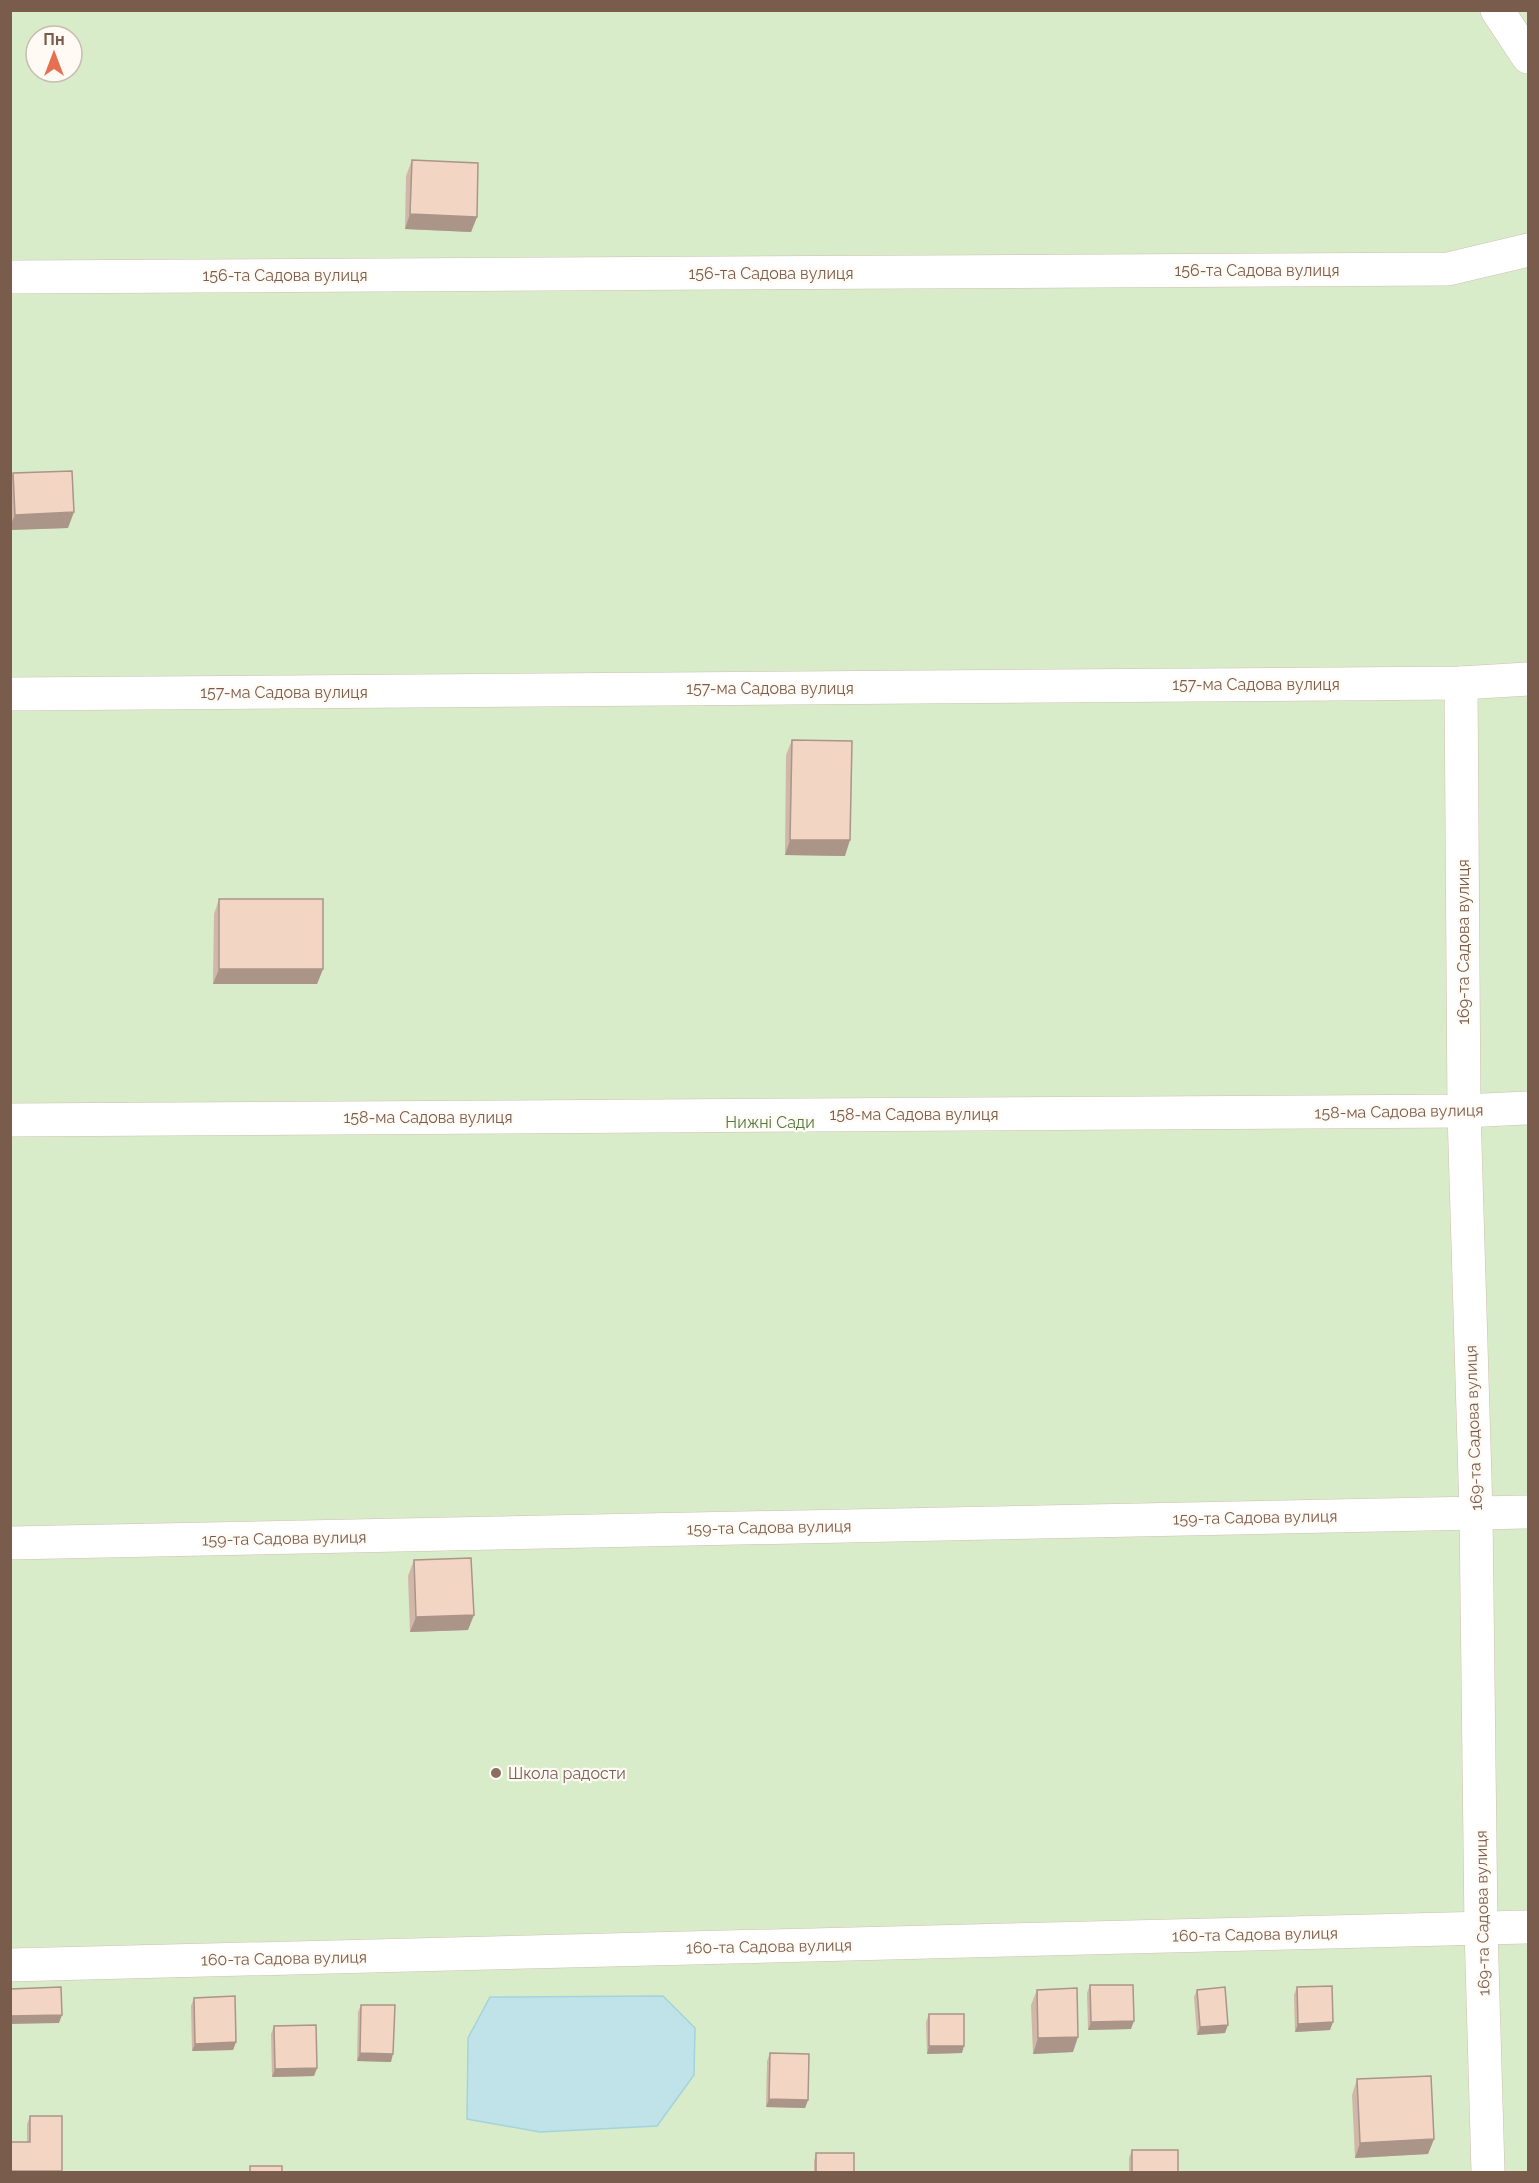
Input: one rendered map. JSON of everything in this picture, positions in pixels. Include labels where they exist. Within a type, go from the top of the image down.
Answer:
[{"type":"street","points":[[1497,10],[1528,57]]},
{"type":"street","name":"156-та Садова вулиця","points":[[10,277],[1448,269],[1528,250]]},
{"type":"street","name":"157-ма Садова вулиця","points":[[10,694],[1461,683],[1528,679]]},
{"type":"street","name":"169-та Садова вулиця","points":[[1461,683],[1464,1111],[1476,1512],[1488,2172]]},
{"type":"street","name":"158-ма Садова вулиця","points":[[10,1120],[1464,1111],[1528,1108]]},
{"type":"street","name":"159-та Садова вулиця","points":[[10,1543],[1528,1512]]},
{"type":"street","name":"160-та Садова вулиця","points":[[10,1965],[1528,1927]]},
{"type":"green space","name":"Нижні Сади","points":[[11,11],[1528,11],[1528,2172],[11,2172]]},
{"type":"water","points":[[663,1996],[695,2028],[694,2075],[657,2126],[540,2132],[467,2119],[468,2038],[490,1997]]},
{"type":"building","points":[[412,160],[478,163],[477,217],[410,214]]},
{"type":"building","points":[[72,471],[74,512],[15,515],[13,473]]},
{"type":"building","points":[[792,740],[852,741],[850,840],[790,840]]},
{"type":"building","points":[[219,899],[323,899],[323,969],[219,969]]},
{"type":"building","points":[[471,1558],[474,1615],[416,1617],[414,1560]]},
{"type":"building","points":[[1090,1985],[1133,1985],[1134,2021],[1091,2022]]},
{"type":"building","points":[[1332,1986],[1333,2022],[1298,2024],[1297,1987]]},
{"type":"building","points":[[61,1987],[62,2015],[10,2016],[10,1989]]},
{"type":"building","points":[[1225,1987],[1228,2025],[1200,2027],[1197,1990]]},
{"type":"building","points":[[1077,1988],[1078,2037],[1038,2038],[1037,1990]]},
{"type":"building","points":[[235,1996],[236,2042],[195,2044],[194,1998]]},
{"type":"building","points":[[361,2005],[395,2005],[393,2054],[360,2053]]},
{"type":"building","points":[[929,2014],[964,2014],[964,2046],[929,2046]]},
{"type":"building","points":[[316,2025],[317,2068],[275,2069],[274,2026]]},
{"type":"building","points":[[770,2053],[809,2054],[808,2100],[769,2099]]},
{"type":"building","points":[[1431,2076],[1434,2139],[1360,2143],[1357,2079]]},
{"type":"building","points":[[30,2116],[62,2116],[62,2171],[10,2171],[10,2142],[30,2142]]},
{"type":"building","points":[[1132,2150],[1178,2150],[1178,2172],[1132,2172]]},
{"type":"building","points":[[816,2153],[854,2153],[854,2172],[816,2172]]},
{"type":"building","points":[[250,2166],[282,2166],[282,2172],[250,2172]]},
{"type":"place","name":"Школа радости","points":[[496,1773]]}]
